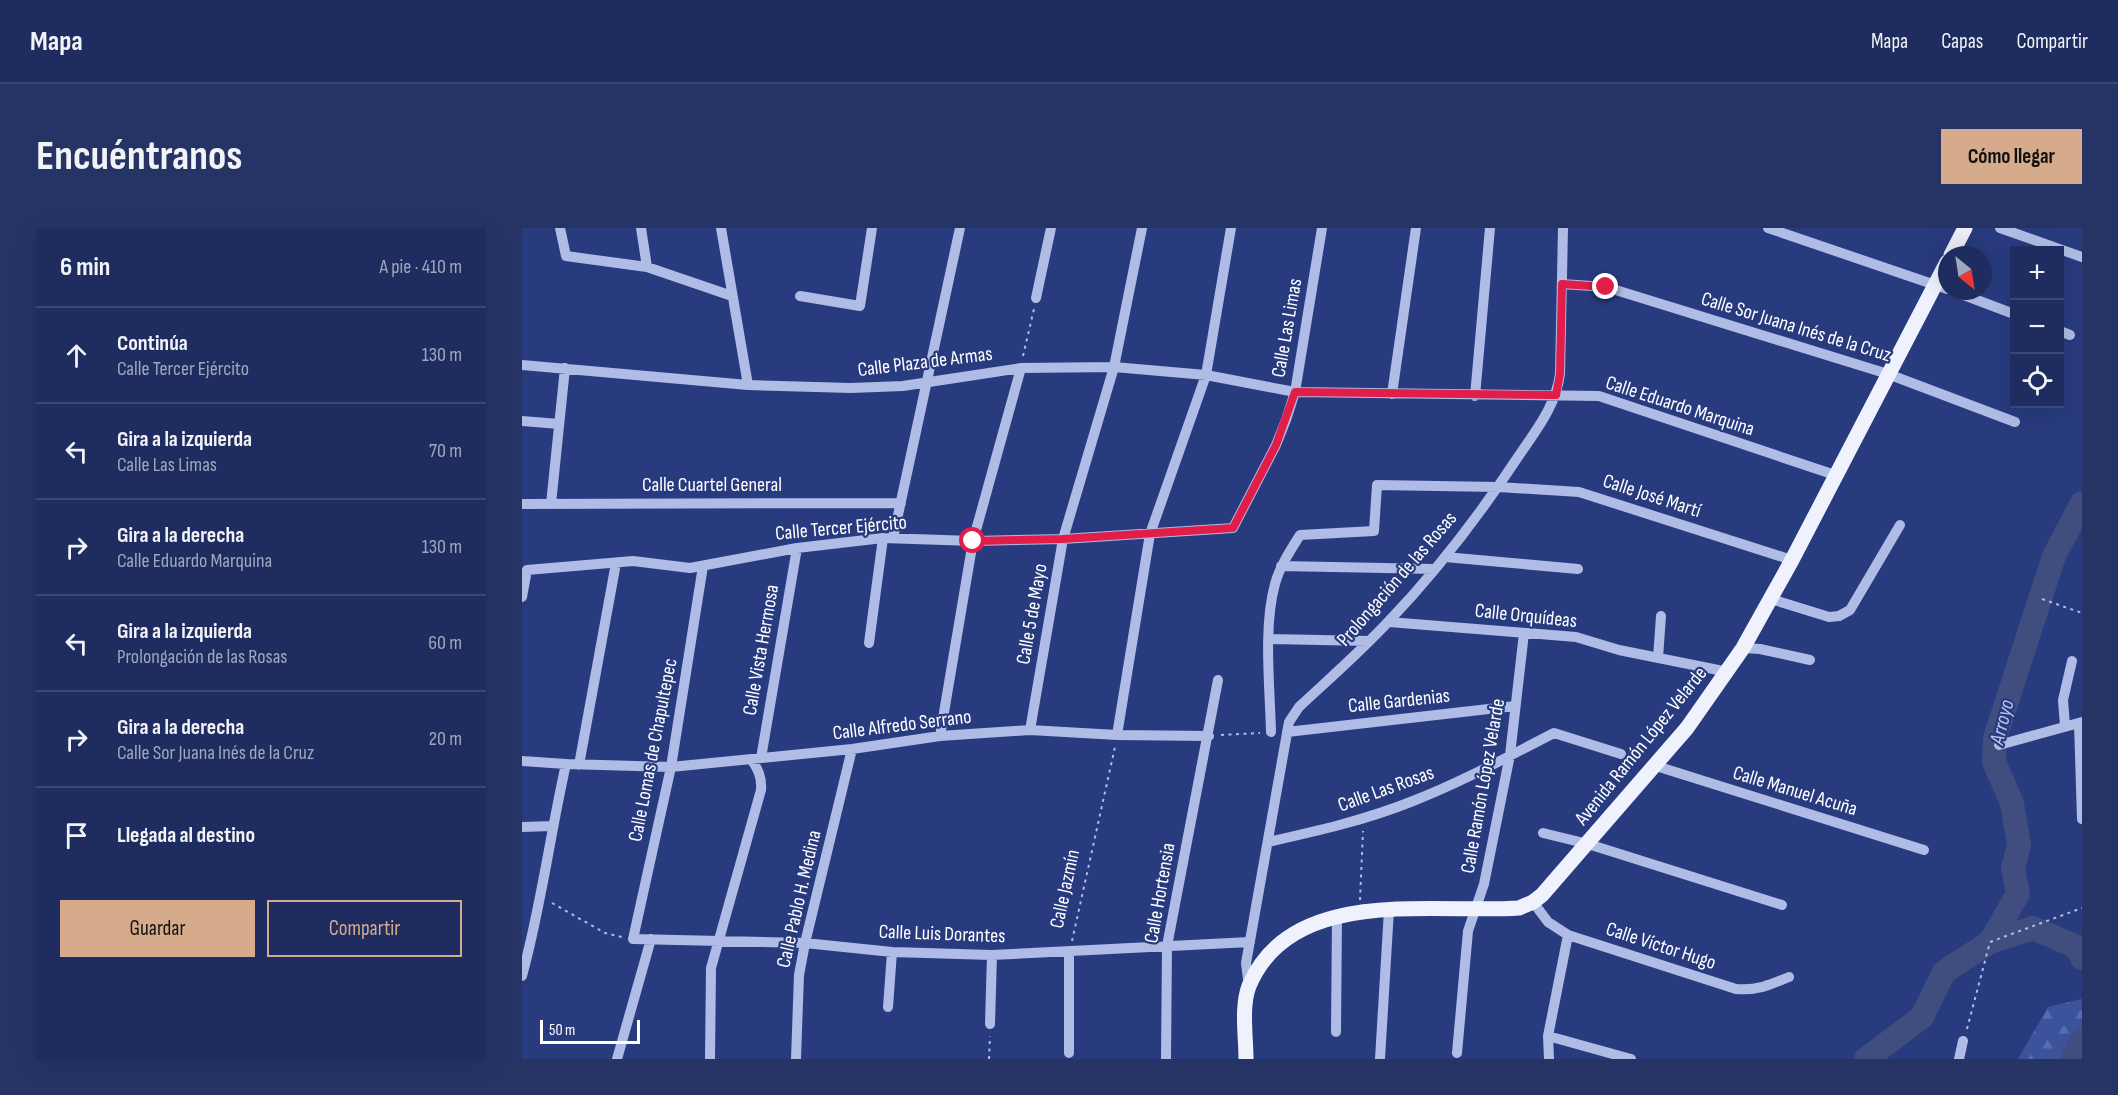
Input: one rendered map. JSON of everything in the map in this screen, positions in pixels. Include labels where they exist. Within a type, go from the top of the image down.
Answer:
[{"type":"main road","points":[[1956,246],[1965,228]]},
{"type":"main road","name":"Avenida Ramón López Velarde","points":[[1533,902],[1588,844],[1656,765],[1687,728],[1728,672],[1792,560],[1888,374],[1938,291]]},
{"type":"main road","points":[[1246,1059],[1245,1006],[1249,987],[1274,950],[1294,934],[1316,923],[1359,912],[1519,908],[1533,902]]},
{"type":"street","points":[[560,228],[566,255],[647,267],[732,296]]},
{"type":"street","points":[[641,228],[647,267]]},
{"type":"street","points":[[721,228],[748,385]]},
{"type":"street","points":[[800,296],[860,306],[872,228]]},
{"type":"street","points":[[869,643],[888,538],[901,503],[960,228]]},
{"type":"street","points":[[1036,298],[1051,228]]},
{"type":"street","name":"Calle 5 de Mayo","points":[[1030,730],[1063,539],[1114,368],[1142,228]]},
{"type":"street","points":[[1117,735],[1150,534],[1206,375],[1231,228]]},
{"type":"street","name":"Calle Las Limas","points":[[1233,528],[1276,445],[1295,392],[1322,228]]},
{"type":"street","points":[[1392,394],[1416,228]]},
{"type":"street","points":[[1475,396],[1490,228]]},
{"type":"street","name":"Prolongación de las Rosas","points":[[1249,987],[1246,963],[1289,722],[1299,707],[1389,622],[1435,569],[1498,487],[1546,414],[1556,395],[1560,374],[1563,228]]},
{"type":"street","points":[[1768,228],[1938,285]]},
{"type":"street","points":[[2000,228],[2082,257]]},
{"type":"street","name":"Calle Sor Juana Inés de la Cruz","points":[[1562,284],[1606,287],[1888,374],[2015,422]]},
{"type":"street","points":[[1977,300],[2010,312]]},
{"type":"street","name":"Calle Plaza de Armas","points":[[522,365],[748,385],[877,388],[1021,368],[1114,368],[1206,375],[1295,392]]},
{"type":"street","points":[[551,504],[565,368]]},
{"type":"street","points":[[940,736],[973,541],[1021,368]]},
{"type":"street","name":"Calle Eduardo Marquina","points":[[1295,392],[1599,396],[1835,475]]},
{"type":"street","points":[[522,421],[559,424]]},
{"type":"street","name":"Calle José Martí","points":[[1281,566],[1300,535],[1374,531],[1377,485],[1498,487],[1579,492],[1792,560]]},
{"type":"street","name":"Calle Cuartel General","points":[[522,504],[901,503]]},
{"type":"street","points":[[1771,599],[1830,617],[1839,616],[1850,610],[1900,525]]},
{"type":"street","name":"Calle Tercer Ejército","points":[[522,597],[527,570],[646,561],[682,568],[797,548],[888,538],[973,541],[1063,539],[1233,528]]},
{"type":"street","name":"Calle Vista Hermosa","points":[[756,758],[797,548]]},
{"type":"street","points":[[1444,557],[1578,569]]},
{"type":"street","points":[[579,765],[616,563]]},
{"type":"street","name":"Calle Lomas de Chapultepec","points":[[633,939],[671,767],[704,566]]},
{"type":"street","points":[[1271,732],[1269,639],[1273,594],[1281,566],[1435,569]]},
{"type":"street","points":[[1658,658],[1661,616]]},
{"type":"street","name":"Calle Orquídeas","points":[[1389,622],[1576,637],[1619,650],[1728,672]]},
{"type":"street","name":"Calle Ramón López Velarde","points":[[1457,1053],[1468,931],[1484,884],[1510,755],[1524,633]]},
{"type":"street","points":[[1269,639],[1369,641]]},
{"type":"street","points":[[1743,648],[1760,649],[1810,660]]},
{"type":"street","points":[[2065,726],[2063,700],[2072,661]]},
{"type":"street","name":"Calle Hortensia","points":[[1166,1059],[1167,946],[1218,680]]},
{"type":"street","name":"Calle Gardenias","points":[[1287,732],[1515,706]]},
{"type":"street","points":[[1999,745],[2080,723],[2082,819]]},
{"type":"street","name":"Calle Alfredo Serrano","points":[[522,761],[671,767],[852,749],[940,736],[1030,730],[1117,735],[1209,736]]},
{"type":"street","points":[[1510,755],[1554,734],[1621,754]]},
{"type":"street","name":"Calle Pablo H. Medina","points":[[796,1059],[799,975],[852,749]]},
{"type":"street","name":"Calle Las Rosas","points":[[1268,842],[1364,819],[1414,801],[1510,755]]},
{"type":"street","points":[[710,1059],[711,968],[761,790],[762,780],[756,758]]},
{"type":"street","points":[[522,976],[541,897],[552,826],[566,764]]},
{"type":"street","name":"Calle Manuel Acuña","points":[[1656,765],[1924,850]]},
{"type":"street","points":[[522,827],[552,826]]},
{"type":"street","points":[[1543,832],[1782,905]]},
{"type":"street","name":"Calle Víctor Hugo","points":[[1533,902],[1548,922],[1568,935],[1736,989],[1749,991],[1761,989],[1789,977]]},
{"type":"street","points":[[1380,1059],[1389,910]]},
{"type":"street","points":[[1336,1032],[1337,916]]},
{"type":"street","points":[[1549,1059],[1548,1036],[1568,935]]},
{"type":"street","name":"Calle Luis Dorantes","points":[[633,939],[805,943],[892,952],[992,955],[1250,942]]},
{"type":"street","points":[[617,1059],[651,939]]},
{"type":"street","points":[[888,1007],[892,952]]},
{"type":"street","name":"Calle Jazmín","points":[[1070,952],[1070,1053]]},
{"type":"street","points":[[990,1024],[992,955]]},
{"type":"street","points":[[1548,1036],[1631,1059]]},
{"type":"street","points":[[1959,1059],[1964,1041]]},
{"type":"path","points":[[1021,368],[1036,298]]},
{"type":"path","points":[[2042,599],[2082,614]]},
{"type":"path","points":[[1209,736],[1271,732]]},
{"type":"path","name":"Calle Jazmín","points":[[1070,952],[1117,735]]},
{"type":"path","points":[[1359,912],[1364,819]]},
{"type":"path","points":[[541,897],[605,933],[633,939]]},
{"type":"path","points":[[1964,1041],[1990,942],[2082,908]]},
{"type":"path","points":[[989,1059],[990,1024]]},
{"type":"green space","points":[[2082,999],[2082,1059],[2018,1059],[2048,1007]]},
{"type":"waterway","name":"Arroyo","points":[[1990,942],[2018,894],[2013,868],[2019,845],[2012,803],[1994,762],[1995,738],[2054,556],[2082,503]]},
{"type":"waterway","points":[[1866,1059],[1922,1017],[1944,972],[1990,942],[2033,928],[2077,947],[2082,958]]},
{"type":"waterway","points":[[2072,1059],[2082,1040]]},
{"type":"route","points":[[973,541],[1063,539],[1233,528],[1276,445],[1295,392],[1475,396],[1556,395],[1560,374],[1562,284],[1606,287]]}]
